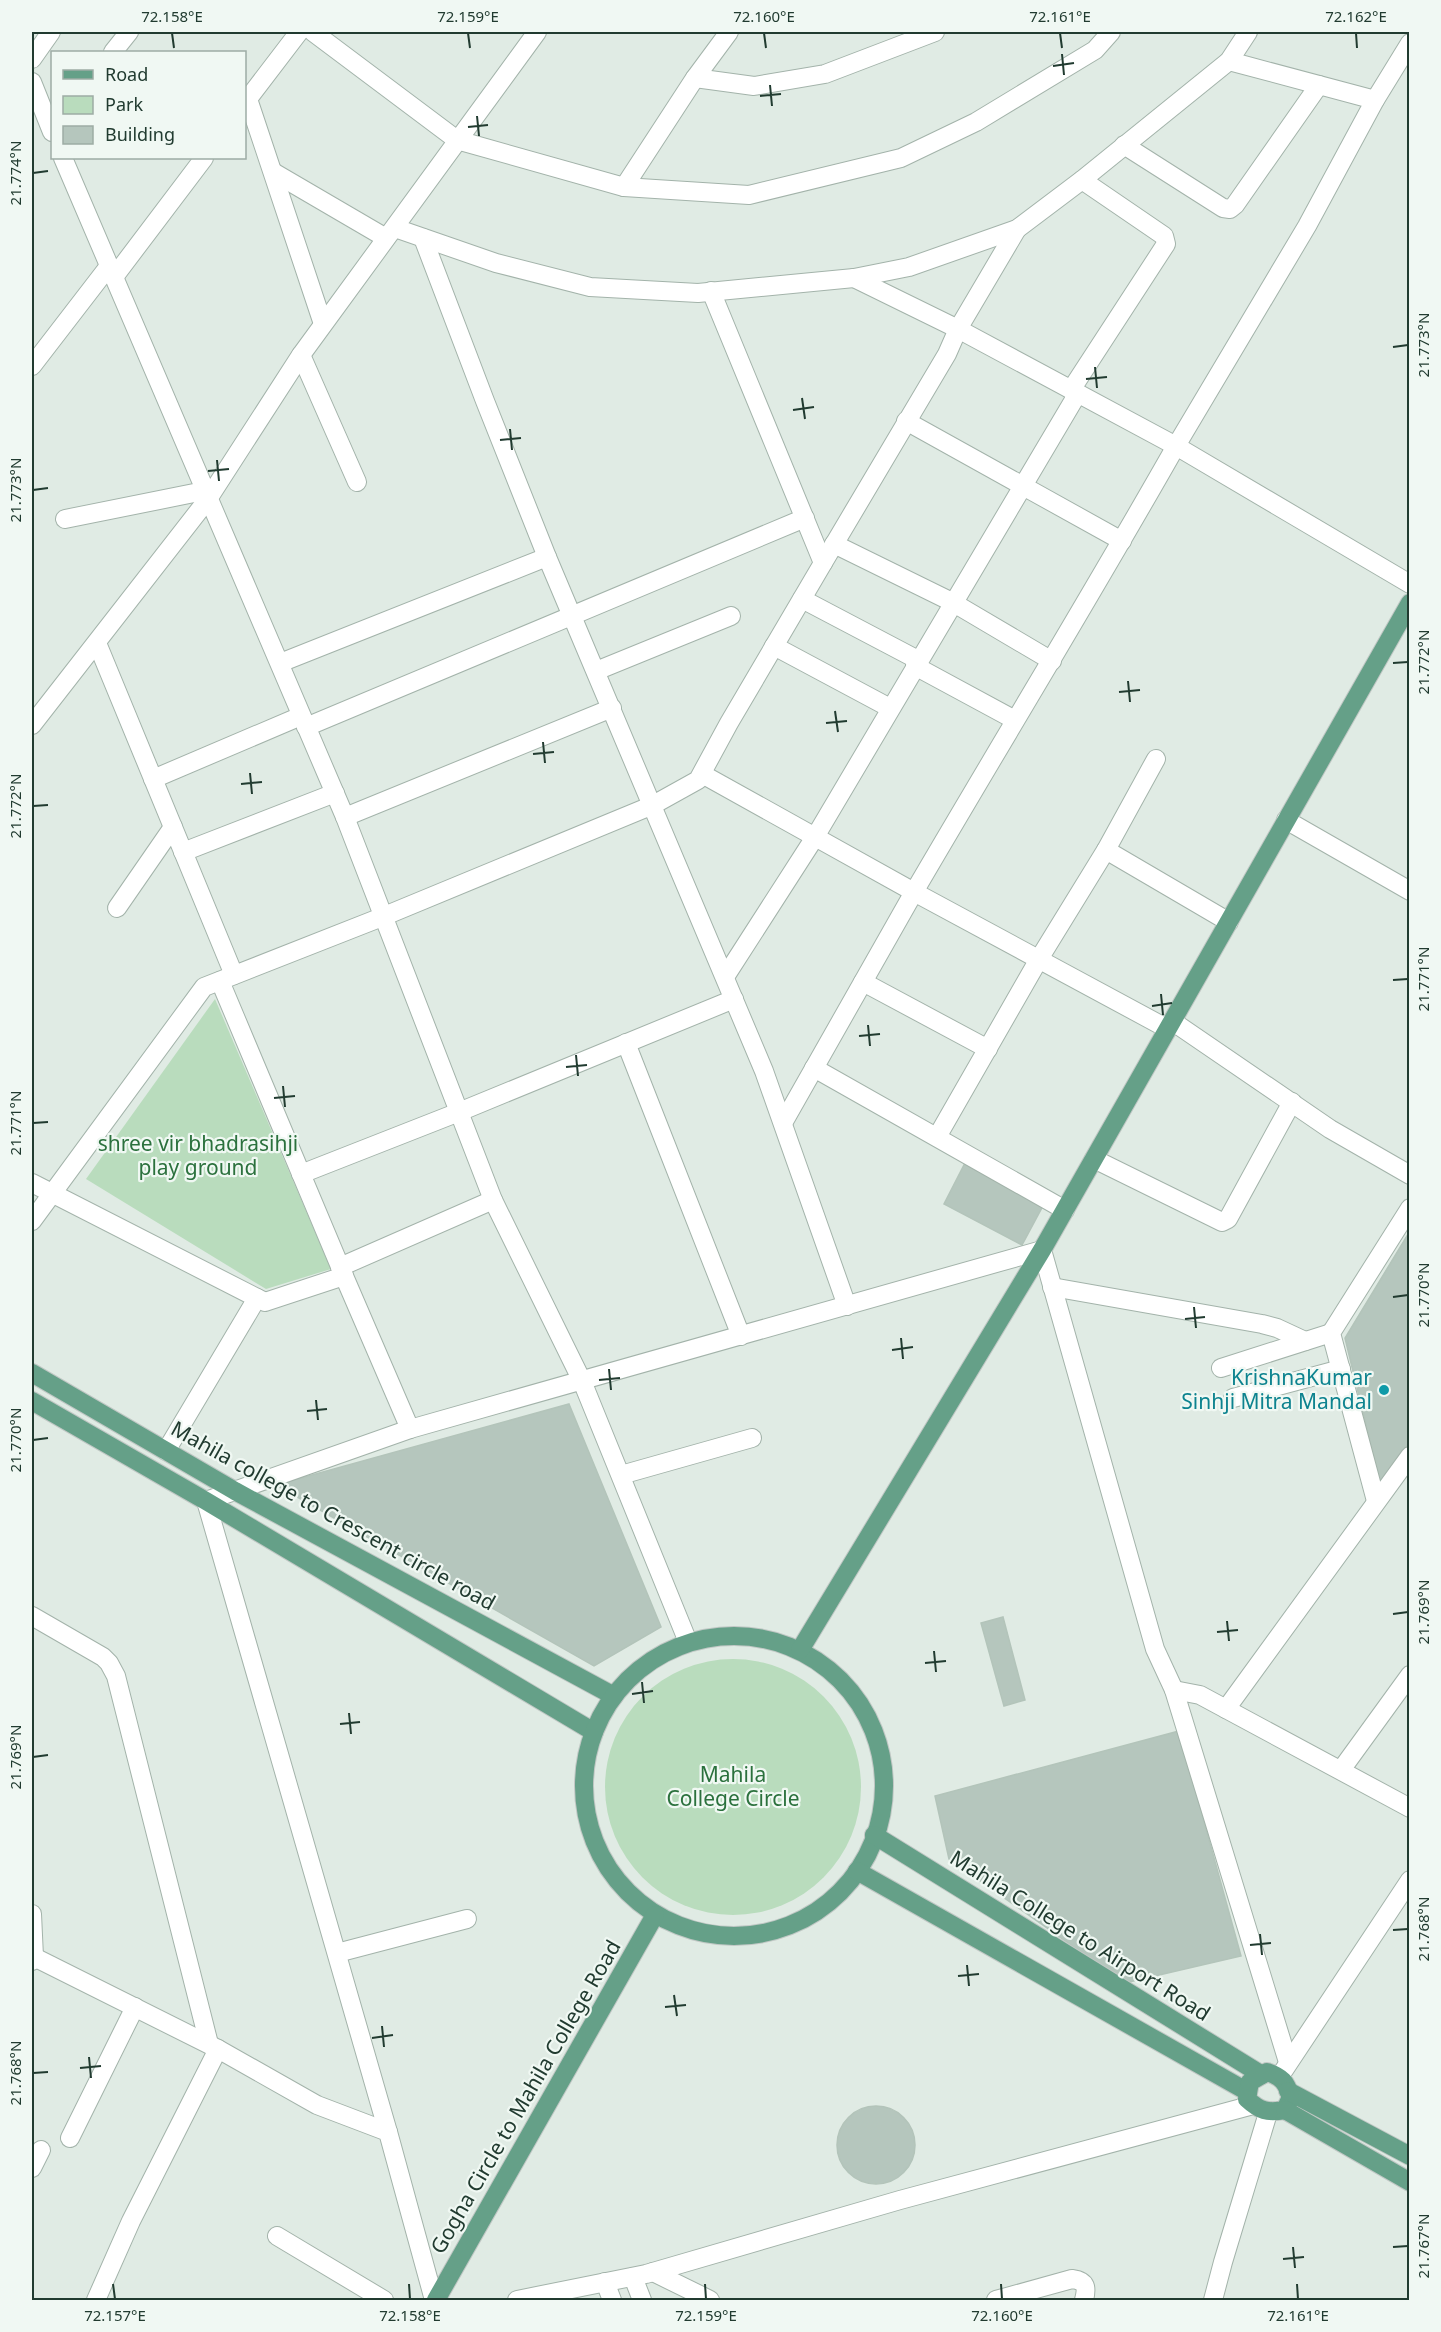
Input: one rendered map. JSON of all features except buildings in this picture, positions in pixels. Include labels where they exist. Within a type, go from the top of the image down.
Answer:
[{"type":"main road","points":[[800,1650],[1042,1250],[1410,603]]},
{"type":"main road","name":"Mahila college to Crescent circle road","points":[[32,1373],[235,1491],[614,1695]]},
{"type":"main road","points":[[32,1401],[206,1500],[594,1732]]},
{"type":"main road","points":[[726,1635],[764,1638],[800,1650],[840,1678],[868,1717],[884,1763],[883,1812],[867,1858],[837,1896],[796,1923],[749,1936],[700,1933],[655,1915],[618,1884],[593,1842],[582,1795],[587,1747],[607,1703],[642,1665],[688,1642],[726,1635]]},
{"type":"main road","name":"Mahila College to Airport Road","points":[[874,1835],[1280,2076],[1410,2156]]},
{"type":"main road","points":[[857,1870],[1264,2105],[1410,2182]]},
{"type":"main road","name":"Gogha Circle to Mahila College Road","points":[[435,2301],[655,1915]]},
{"type":"main road","points":[[1280,2076],[1290,2097],[1264,2105],[1250,2082],[1280,2076]]},
{"type":"street","points":[[32,59],[51,32]]},
{"type":"street","points":[[114,51],[129,32]]},
{"type":"street","points":[[299,32],[246,101],[273,172],[323,324]]},
{"type":"street","points":[[313,32],[457,140],[624,187],[749,195],[901,158],[976,122],[1095,50],[1111,32]]},
{"type":"street","points":[[32,725],[96,644],[206,495],[323,324],[537,32]]},
{"type":"street","points":[[624,187],[695,78],[729,32]]},
{"type":"street","points":[[695,78],[754,86],[825,74],[935,32]]},
{"type":"street","points":[[273,172],[390,233],[423,238],[496,262],[590,286],[698,293],[854,278],[909,267],[1017,229],[1082,180],[1229,61],[1248,32]]},
{"type":"street","points":[[783,1123],[914,892],[1307,226],[1375,100],[1410,43]]},
{"type":"street","points":[[1229,61],[1375,100]]},
{"type":"street","points":[[32,82],[51,130]]},
{"type":"street","points":[[1124,145],[1223,208],[1230,209],[1319,85]]},
{"type":"street","points":[[63,159],[345,817],[493,1200],[582,1381],[688,1642]]},
{"type":"street","points":[[32,366],[203,159]]},
{"type":"street","points":[[725,977],[815,837],[952,602],[1024,486],[1075,392],[1166,244],[1164,236],[1082,180]]},
{"type":"street","points":[[32,1221],[204,987],[653,806],[698,780],[802,598],[947,354],[958,329],[1017,229]]},
{"type":"street","points":[[423,238],[547,557],[764,1071],[847,1306]]},
{"type":"street","points":[[854,278],[958,329],[1176,446],[1410,584]]},
{"type":"street","points":[[711,291],[823,563]]},
{"type":"street","points":[[301,355],[357,482]]},
{"type":"street","points":[[906,421],[1122,541]]},
{"type":"street","points":[[65,519],[206,495]]},
{"type":"street","points":[[153,779],[572,615],[805,518]]},
{"type":"street","points":[[834,544],[952,602],[1052,661]]},
{"type":"street","points":[[280,663],[547,557]]},
{"type":"street","points":[[802,598],[1015,720]]},
{"type":"street","points":[[597,671],[731,616]]},
{"type":"street","points":[[96,644],[183,852],[227,978],[301,1174],[410,1429]]},
{"type":"street","points":[[774,646],[890,708]]},
{"type":"street","points":[[345,817],[612,708]]},
{"type":"street","points":[[937,1137],[1039,959],[1106,850],[1156,759]]},
{"type":"street","points":[[702,774],[914,892],[1039,959],[1170,1025],[1292,1102],[1330,1129],[1410,1175]]},
{"type":"street","points":[[183,852],[335,793]]},
{"type":"street","points":[[1286,820],[1410,891]]},
{"type":"street","points":[[117,908],[173,827]]},
{"type":"street","points":[[1106,850],[1228,922]]},
{"type":"street","points":[[863,982],[988,1049]]},
{"type":"street","points":[[301,1174],[734,999]]},
{"type":"street","points":[[626,1043],[741,1336]]},
{"type":"street","points":[[814,1068],[1065,1210]]},
{"type":"street","points":[[1094,1159],[1222,1222],[1228,1219],[1292,1102]]},
{"type":"street","points":[[32,1183],[266,1302],[342,1272],[493,1200]]},
{"type":"street","points":[[1221,1368],[1331,1333],[1410,1208]]},
{"type":"street","points":[[435,2301],[206,1500],[410,1429],[1042,1250],[1155,1649],[1174,1690],[1280,2076]]},
{"type":"street","points":[[1052,1287],[1262,1324],[1305,1341]]},
{"type":"street","points":[[166,1451],[257,1298]]},
{"type":"street","points":[[1331,1333],[1376,1501]]},
{"type":"street","points":[[1233,1398],[1341,1370]]},
{"type":"street","points":[[621,1475],[752,1438]]},
{"type":"street","points":[[1226,1708],[1410,1456]]},
{"type":"street","points":[[32,1616],[103,1657],[116,1676],[213,2047],[96,2301]]},
{"type":"street","points":[[1341,1770],[1410,1675]]},
{"type":"street","points":[[1174,1690],[1200,1695],[1410,1808]]},
{"type":"street","points":[[1280,2076],[1410,1880]]},
{"type":"street","points":[[32,1914],[32,1958],[213,2047],[317,2105],[388,2132]]},
{"type":"street","points":[[337,1953],[467,1919]]},
{"type":"street","points":[[70,2139],[135,2007]]},
{"type":"street","points":[[517,2301],[653,2272],[900,2200],[1264,2105],[1214,2301]]},
{"type":"street","points":[[32,2168],[41,2150]]},
{"type":"street","points":[[277,2236],[384,2301]]},
{"type":"street","points":[[653,2272],[710,2301]]},
{"type":"street","points":[[633,2277],[642,2301]]},
{"type":"street","points":[[996,2301],[1072,2279],[1080,2280],[1085,2284],[1087,2289],[1084,2301]]},
{"type":"street","points":[[606,2282],[612,2301]]},
{"type":"green space","name":"shree vir bhadrasihji play ground","points":[[215,999],[331,1269],[266,1289],[86,1179]]},
{"type":"green space","name":"Mahila College Circle","points":[[720,1659],[746,1659],[782,1668],[804,1680],[824,1696],[840,1716],[852,1738],[859,1762],[861,1787],[859,1812],[852,1836],[840,1858],[824,1878],[804,1894],[782,1906],[746,1915],[720,1915],[684,1906],[662,1894],[642,1878],[626,1858],[614,1836],[605,1800],[605,1774],[614,1738],[626,1716],[642,1696],[662,1680],[684,1668]]},
{"type":"place","name":"KrishnaKumar Sinhji Mitra Mandal","points":[[1384,1390]]}]
